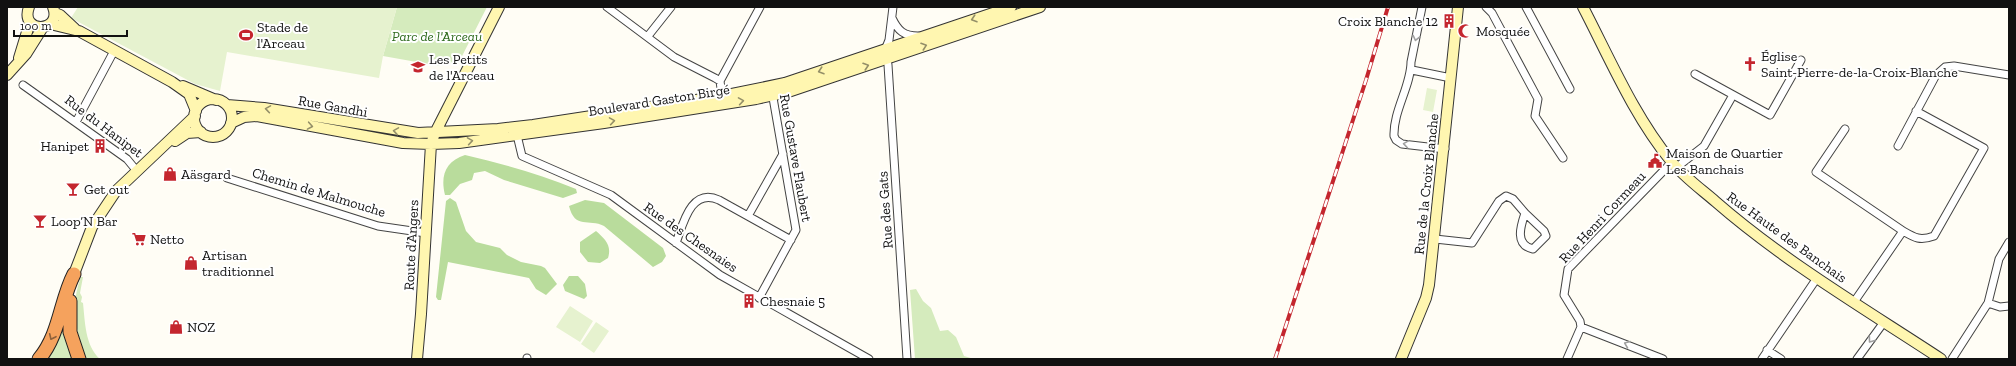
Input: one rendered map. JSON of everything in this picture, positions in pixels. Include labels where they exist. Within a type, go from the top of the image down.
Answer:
[{"type":"highway","points":[[39,359],[51,341],[58,325],[70,282],[74,274]]},
{"type":"highway","points":[[74,274],[69,316],[70,332],[79,359]]},
{"type":"main road","points":[[29,7],[27,15],[30,22],[35,26],[47,26],[78,31]]},
{"type":"main road","name":"Route d’Angers","points":[[417,359],[431,144],[435,133],[499,7]]},
{"type":"main road","name":"Boulevard Gaston Birgé","points":[[886,54],[924,35],[1011,7]]},
{"type":"main road","name":"Boulevard Gaston Birgé","points":[[435,133],[516,130],[604,123],[772,91],[886,54],[1040,7]]},
{"type":"main road","name":"Rue de la Croix Blanche","points":[[1403,358],[1426,298],[1435,239],[1458,7]]},
{"type":"main road","name":"Rue Haute des Banchais","points":[[1583,7],[1639,115],[1674,165],[1741,224],[1817,278],[1941,359]]},
{"type":"main road","points":[[7,75],[32,47],[47,26],[55,10],[78,31],[114,51],[172,82],[227,105],[231,113],[232,123],[227,132],[219,136],[209,137],[201,132],[196,125],[195,114],[189,94],[172,82]]},
{"type":"main road","points":[[16,66],[30,22]]},
{"type":"main road","name":"Boulevard Gaston Birgé","points":[[431,144],[458,143],[516,130],[722,96],[772,91]]},
{"type":"main road","points":[[195,114],[204,102],[216,100]]},
{"type":"main road","name":"Rue Gandhi","points":[[227,105],[264,108],[399,131],[435,133]]},
{"type":"main road","name":"Rue du Hanipet","points":[[166,145],[173,135],[195,114]]},
{"type":"main road","name":"Rue Gandhi","points":[[232,123],[244,117],[256,116],[409,144],[431,144]]},
{"type":"main road","name":"Rue du Hanipet","points":[[136,170],[166,145],[187,133],[201,132]]},
{"type":"main road","points":[[74,274],[92,227],[116,190],[136,170]]},
{"type":"street","points":[[607,7],[674,56],[720,81]]},
{"type":"street","points":[[648,36],[671,7]]},
{"type":"street","points":[[722,96],[720,81],[760,7]]},
{"type":"street","name":"Rue des Gats","points":[[893,7],[886,54],[907,359]]},
{"type":"street","points":[[1422,7],[1411,62],[1412,70],[1407,80],[1396,125],[1395,138],[1402,144],[1444,148]]},
{"type":"street","points":[[1486,7],[1492,12],[1538,99],[1535,116],[1563,158]]},
{"type":"street","points":[[1526,7],[1570,89]]},
{"type":"street","points":[[892,18],[897,29],[905,35],[924,35]]},
{"type":"street","points":[[76,122],[114,51]]},
{"type":"street","points":[[1695,74],[1770,115],[1801,60]]},
{"type":"street","points":[[1898,146],[1936,75],[1945,67],[1954,66],[2009,75]]},
{"type":"street","points":[[1412,70],[1451,78]]},
{"type":"street","name":"Rue du Hanipet","points":[[23,85],[128,159],[136,170]]},
{"type":"street","name":"Rue Gustave Flaubert","points":[[759,298],[794,235],[795,225],[772,91]]},
{"type":"street","name":"Rue Henri Cormeau","points":[[1581,327],[1578,317],[1564,295],[1568,269],[1674,165],[1704,146],[1733,95]]},
{"type":"street","points":[[1845,129],[1816,172],[1903,231],[1915,237],[1924,239],[1934,236],[1984,148],[1916,111]]},
{"type":"street","name":"Rue des Chesnaies","points":[[516,130],[522,156],[611,195],[720,275],[870,359]]},
{"type":"street","points":[[748,216],[783,154]]},
{"type":"street","name":"Chemin de Malmouche","points":[[227,178],[378,226],[426,233]]},
{"type":"street","points":[[1435,239],[1472,243],[1499,201],[1506,196],[1513,198],[1525,213],[1544,231],[1546,236],[1533,249],[1528,248],[1521,241],[1521,225],[1525,213]]},
{"type":"street","points":[[676,243],[688,213],[694,203],[701,198],[714,198],[791,240]]},
{"type":"street","points":[[1854,302],[1903,231]]},
{"type":"street","points":[[1952,359],[1988,303],[1999,259],[2009,242]]},
{"type":"street","points":[[1762,359],[1817,278]]},
{"type":"street","points":[[1988,303],[2000,307],[2009,306]]},
{"type":"street","points":[[1857,359],[1884,322]]},
{"type":"street","points":[[1567,359],[1581,327],[1663,359]]},
{"type":"street","points":[[1767,350],[1781,359]]},
{"type":"green space","name":"Stade de l'Arceau","points":[[78,7],[397,7],[383,56],[379,78],[227,52],[220,91],[195,84],[71,18]]},
{"type":"green space","name":"Parc de l'Arceau","points":[[397,7],[487,7],[458,64],[452,63],[439,66],[383,56]]},
{"type":"green space","points":[[1427,88],[1437,90],[1433,112],[1423,110]]},
{"type":"green space","points":[[465,155],[535,174],[576,189],[577,193],[563,198],[504,180],[485,171],[474,173],[472,180],[460,184],[450,195],[445,195],[443,181],[446,170],[453,161]]},
{"type":"green space","points":[[450,198],[456,202],[466,231],[476,242],[500,248],[507,255],[521,262],[545,268],[557,284],[546,295],[536,289],[529,278],[448,262],[441,300],[438,300],[436,297],[446,201]]},
{"type":"green space","points":[[585,200],[604,203],[663,248],[666,256],[662,262],[653,267],[604,226],[579,221],[575,218],[569,206]]},
{"type":"green space","points":[[596,231],[605,240],[609,249],[608,258],[600,263],[588,262],[580,252],[580,242]]},
{"type":"green space","points":[[569,276],[578,276],[585,284],[587,296],[584,299],[565,291],[563,285]]},
{"type":"green space","points":[[81,277],[83,277],[80,293],[82,297],[81,302],[83,303],[85,325],[91,347],[100,359],[86,359],[79,339],[75,308]]},
{"type":"green space","points":[[916,289],[923,301],[931,308],[940,331],[948,330],[956,337],[964,356],[974,359],[915,359],[910,290]]},
{"type":"green space","points":[[570,306],[593,321],[580,342],[556,327]]},
{"type":"green space","points":[[65,317],[75,359],[44,359]]},
{"type":"green space","points":[[596,322],[609,331],[594,353],[581,344]]},
{"type":"railway","points":[[1275,359],[1366,80],[1388,7]]},
{"type":"place","name":"Croix Blanche 12","points":[[1449,21]]},
{"type":"place","name":"Mosquée","points":[[1465,31]]},
{"type":"place","name":"Stade de l'Arceau","points":[[246,35]]},
{"type":"place","name":"Église Saint-Pierre-de-la-Croix-Blanche","points":[[1750,64]]},
{"type":"place","name":"Les Petits de l'Arceau","points":[[418,67]]},
{"type":"place","name":"Hanipet","points":[[100,146]]},
{"type":"place","name":"Maison de Quartier Les Banchais","points":[[1655,161]]},
{"type":"place","name":"Aäsgard","points":[[170,174]]},
{"type":"place","name":"Get out","points":[[73,189]]},
{"type":"place","name":"Loop’N Bar","points":[[40,221]]},
{"type":"place","name":"Netto","points":[[139,239]]},
{"type":"place","name":"Artisan traditionnel","points":[[191,263]]},
{"type":"place","name":"Chesnaie 5","points":[[749,301]]},
{"type":"place","name":"NOZ","points":[[176,327]]}]
